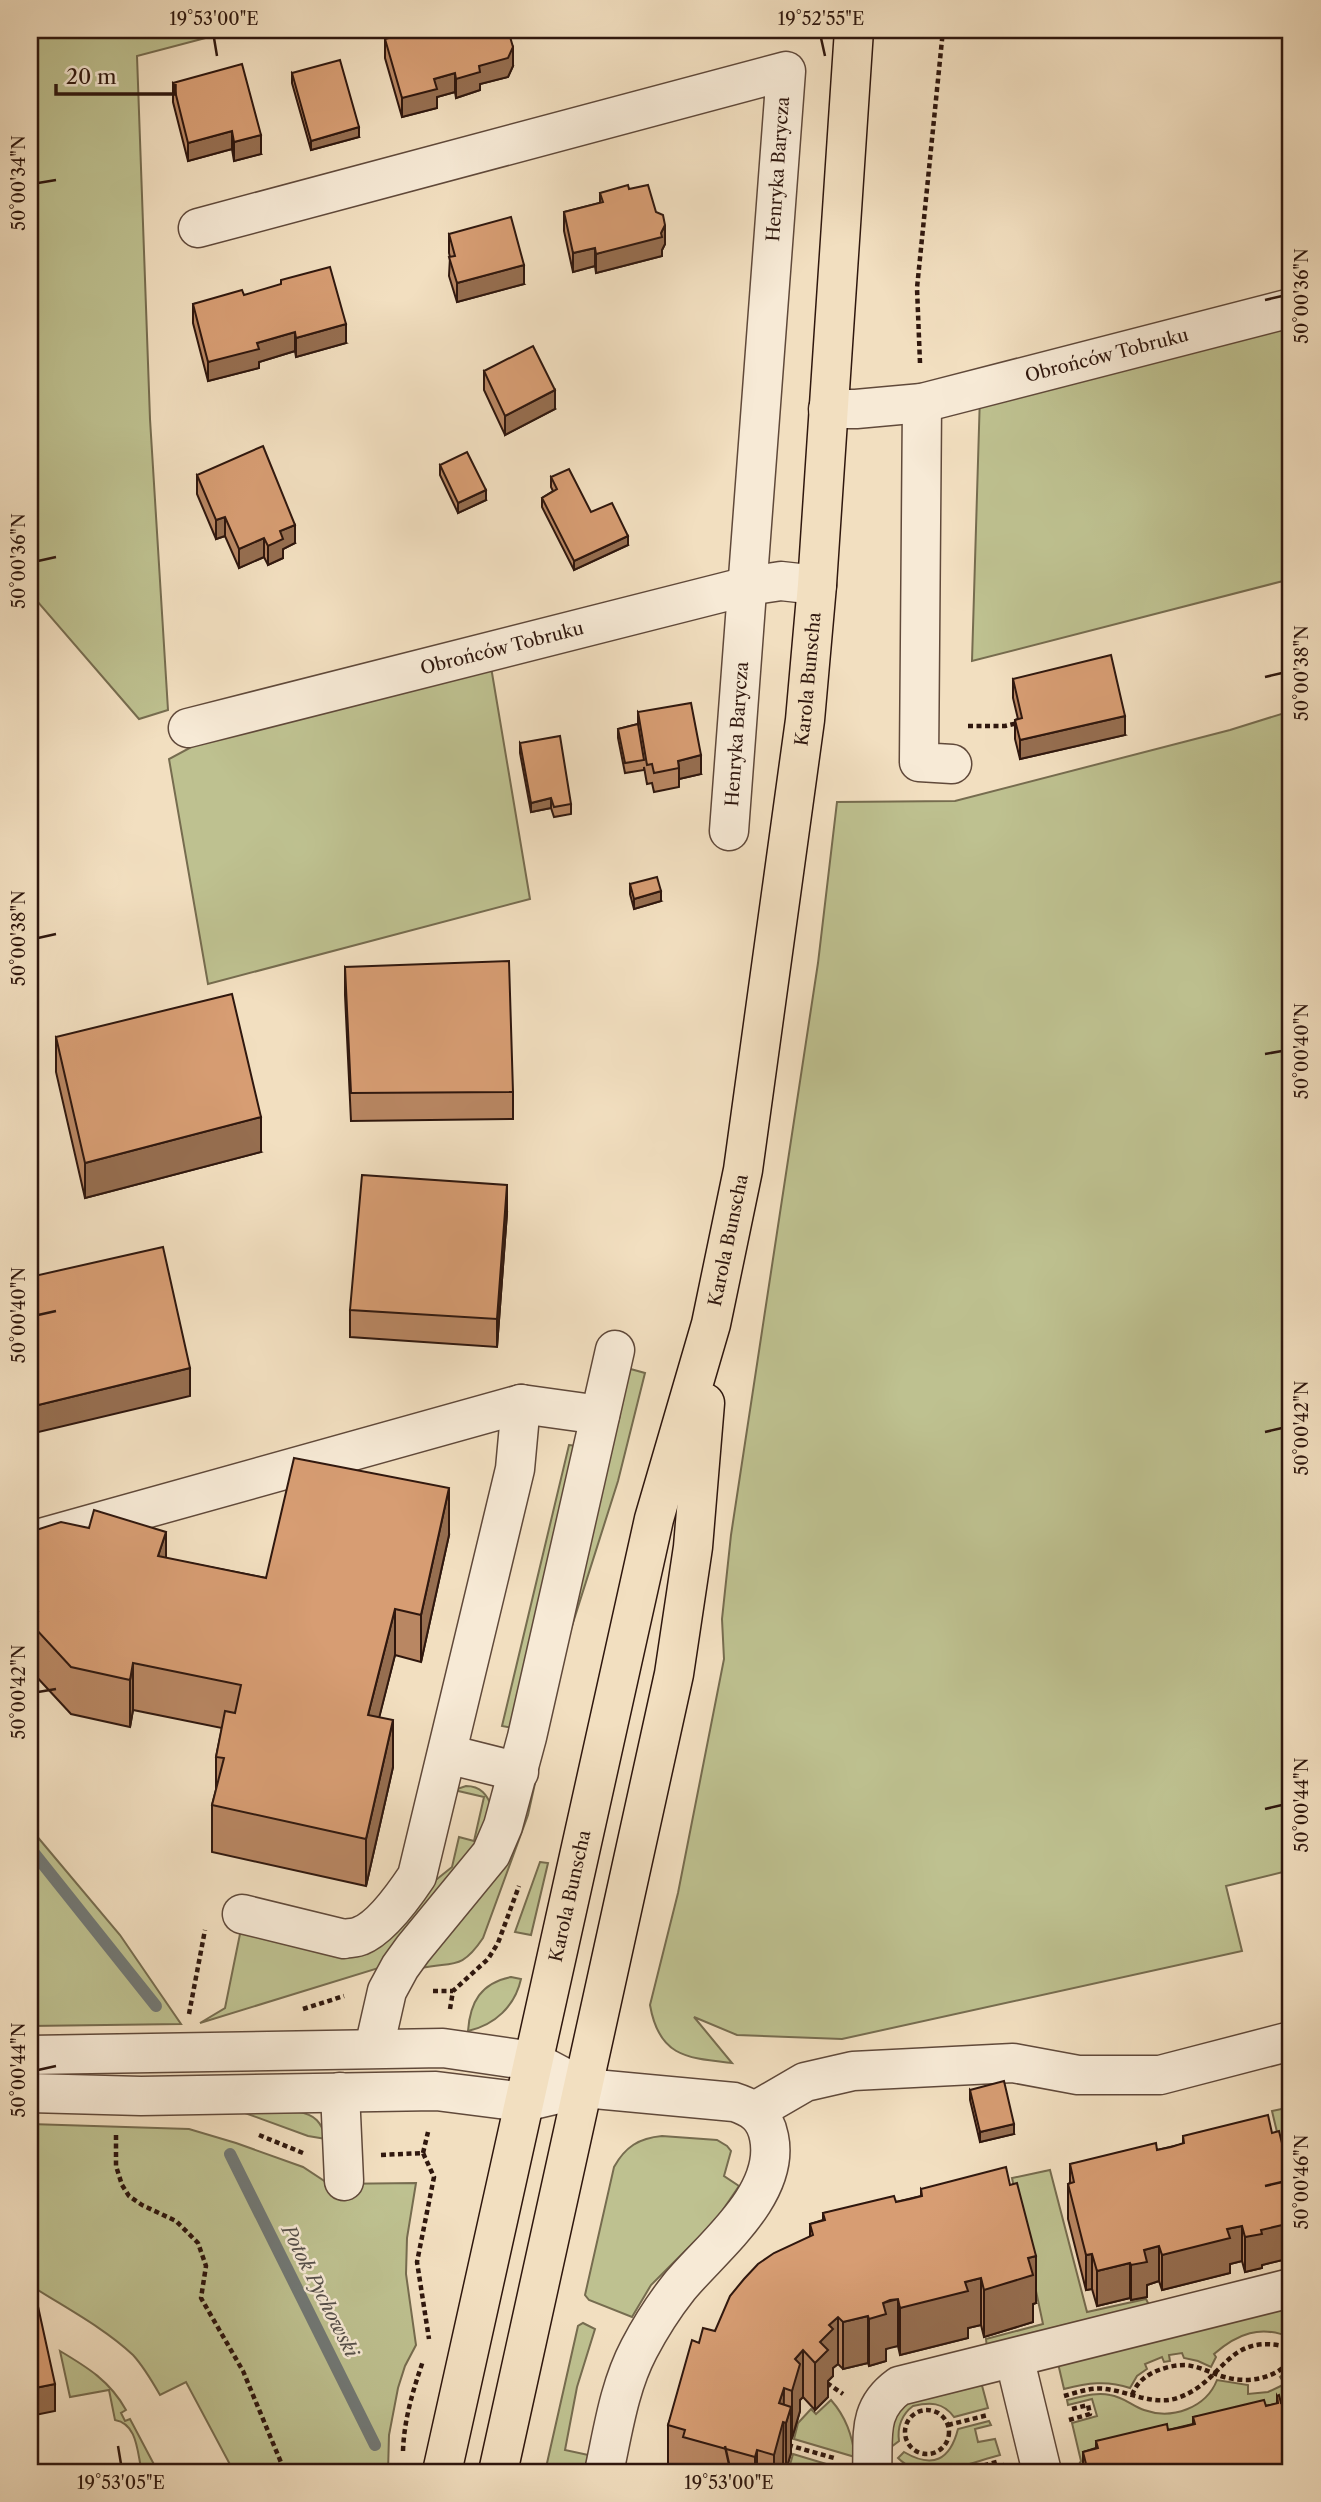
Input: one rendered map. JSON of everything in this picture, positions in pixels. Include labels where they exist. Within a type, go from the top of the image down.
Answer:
[{"type":"main road","name":"Karola Bunscha","points":[[442,2472],[653,1519],[711,1324],[743,1170],[805,720],[817,584],[854,30]]},
{"type":"main road","name":"Karola Bunscha","points":[[498,2472],[674,1674],[693,1547],[711,1324]]},
{"type":"street","name":"Henryka Barycza","points":[[198,228],[786,71],[729,831]]},
{"type":"street","name":"Obrońców Tobruku","points":[[828,409],[922,403],[1291,308]]},
{"type":"street","points":[[922,403],[919,762],[952,764]]},
{"type":"street","name":"Obrońców Tobruku","points":[[188,728],[748,586],[781,581],[817,584]]},
{"type":"street","points":[[374,2048],[387,1991],[413,1949],[491,1854],[503,1826],[519,1772],[615,1350]]},
{"type":"street","points":[[30,1541],[521,1404],[600,1415]]},
{"type":"street","points":[[224,1918],[344,1939],[361,1936],[376,1926],[417,1876],[515,1469],[521,1404]]},
{"type":"street","points":[[447,1754],[519,1772]]},
{"type":"street","points":[[755,2111],[805,2082],[853,2071],[1013,2063],[1078,2075],[1160,2075],[1291,2041]]},
{"type":"street","points":[[30,2055],[443,2048],[533,2061],[584,2088]]},
{"type":"street","points":[[30,2093],[141,2096],[436,2091],[524,2102],[584,2088],[734,2102],[755,2111],[761,2116],[769,2134],[771,2154],[767,2171],[753,2202],[734,2229],[671,2298],[639,2349],[618,2410],[604,2472]]},
{"type":"street","points":[[340,2092],[343,2169]]},
{"type":"street","points":[[857,2467],[884,2399],[899,2386],[1291,2288]]},
{"type":"street","points":[[1018,2372],[1042,2472]]},
{"type":"path","points":[[922,403],[917,288],[943,30]]},
{"type":"path","points":[[1005,726],[1019,723]]},
{"type":"path","points":[[188,2018],[224,1918]]},
{"type":"path","points":[[116,2133],[116,2166],[129,2196],[176,2221],[198,2243],[206,2266],[201,2298],[243,2371],[285,2472]]},
{"type":"path","points":[[257,2134],[343,2169],[423,2153],[434,2177],[417,2262],[429,2344]]},
{"type":"path","points":[[1059,2397],[1097,2388],[1160,2401],[1177,2399],[1191,2392],[1239,2351],[1254,2345],[1276,2344],[1291,2348]]},
{"type":"path","points":[[403,2459],[404,2432],[415,2382],[425,2357]]},
{"type":"path","points":[[1132,2395],[1148,2374],[1168,2367],[1188,2365],[1242,2380],[1262,2378],[1281,2370],[1291,2361]]},
{"type":"path","points":[[1070,2419],[1090,2414],[1088,2405],[1072,2409]]},
{"type":"path","points":[[932,2411],[944,2419],[948,2426],[948,2439],[934,2454],[920,2453],[909,2445],[906,2438],[907,2423],[918,2413],[932,2411]]},
{"type":"path","points":[[948,2426],[993,2414]]},
{"type":"path","points":[[782,2442],[857,2467]]},
{"type":"path","points":[[959,2472],[1004,2460]]},
{"type":"green space","points":[[30,30],[236,30],[137,56],[150,419],[168,710],[139,719],[30,593]]},
{"type":"green space","points":[[1291,317],[1291,579],[972,661],[980,395]]},
{"type":"green space","points":[[490,661],[530,899],[208,984],[169,759],[223,730]]},
{"type":"green space","points":[[1291,711],[1291,1870],[1226,1886],[1242,1951],[842,2039],[737,2035],[694,2017],[732,2063],[701,2059],[678,2052],[660,2035],[650,2005],[678,1893],[724,1659],[722,1619],[731,1535],[818,963],[837,802],[955,801],[1230,730]]},
{"type":"green space","points":[[627,1368],[645,1373],[618,1481],[565,1648]]},
{"type":"green space","points":[[569,1445],[577,1446],[513,1728],[502,1726]]},
{"type":"green space","points":[[558,1679],[528,1815],[483,1938],[469,1956],[456,1963],[421,1968]]},
{"type":"green space","points":[[466,1786],[483,1792],[492,1807],[482,1837],[382,1967],[200,2023],[225,2008],[241,1929],[344,1954],[452,1867],[459,1837],[474,1841],[484,1797],[454,1790]]},
{"type":"green space","points":[[30,1828],[120,1935],[181,2024],[30,2026]]},
{"type":"green space","points":[[540,1862],[548,1863],[531,1935],[515,1932]]},
{"type":"green space","points":[[511,1977],[521,1979],[509,2006],[487,2024],[468,2031],[471,2011],[479,1995],[492,1984]]},
{"type":"green space","points":[[1291,2107],[1291,2191],[1272,2111]]},
{"type":"green space","points":[[298,2112],[317,2120],[326,2139],[308,2136],[245,2113]]},
{"type":"green space","points":[[30,2124],[189,2129],[303,2167],[329,2184],[416,2183],[407,2238],[406,2274],[416,2345],[398,2388],[389,2435],[388,2472],[234,2472],[186,2382],[160,2395],[133,2355],[96,2326],[30,2285]]},
{"type":"green space","points":[[662,2136],[717,2140],[727,2146],[731,2151],[724,2176],[739,2186],[716,2220],[651,2285],[632,2317],[589,2300],[585,2295],[614,2167],[634,2145]]},
{"type":"green space","points":[[1050,2170],[1087,2312],[1146,2299],[1150,2307],[987,2348],[986,2339],[1043,2324],[1012,2178]]},
{"type":"green space","points":[[1288,2308],[1291,2311],[1291,2338],[1270,2332],[1241,2336],[1214,2354],[1216,2357],[1211,2367],[1184,2358],[1182,2353],[1169,2355],[1170,2361],[1164,2362],[1162,2357],[1145,2364],[1147,2369],[1137,2376],[1130,2388],[1097,2383],[1064,2389],[1057,2359]]},
{"type":"green space","points":[[583,2323],[595,2329],[577,2387],[565,2450],[593,2456],[589,2472],[545,2472],[578,2326]]},
{"type":"green space","points":[[60,2351],[89,2369],[113,2391],[126,2410],[121,2413],[125,2421],[130,2419],[158,2472],[142,2472],[132,2433],[123,2423],[115,2420],[109,2390],[70,2397]]},
{"type":"green space","points":[[1291,2368],[1291,2436],[1147,2472],[1074,2472],[1081,2461],[1072,2423],[1097,2416],[1092,2399],[1068,2405],[1067,2400],[1104,2394],[1155,2413],[1177,2412],[1205,2398],[1217,2380],[1248,2385],[1248,2394],[1268,2392],[1285,2384],[1280,2377]]},
{"type":"green space","points":[[980,2378],[988,2408],[954,2417],[936,2404],[913,2406],[901,2421],[899,2441],[891,2447],[889,2417],[896,2407]]},
{"type":"green space","points":[[831,2400],[847,2427],[855,2457],[794,2439],[798,2423],[811,2409],[816,2414]]},
{"type":"green space","points":[[989,2421],[991,2425],[975,2429],[978,2442],[995,2439],[1000,2455],[961,2467],[934,2471],[909,2466],[898,2458],[904,2452],[924,2460],[939,2458],[950,2448],[958,2429]]},
{"type":"green space","points":[[793,2454],[853,2472],[788,2472]]},
{"type":"building","points":[[418,30],[508,30],[513,47],[508,58],[479,66],[480,72],[456,79],[455,73],[434,79],[437,89],[402,98],[385,39]]},
{"type":"building","points":[[340,60],[359,127],[311,141],[292,73]]},
{"type":"building","points":[[242,64],[261,135],[234,142],[232,131],[188,143],[173,83]]},
{"type":"building","points":[[628,185],[629,189],[648,185],[656,212],[663,215],[665,225],[662,237],[596,254],[595,248],[573,253],[564,212],[603,202],[600,193]]},
{"type":"building","points":[[511,217],[524,265],[457,283],[449,257],[455,256],[449,234]]},
{"type":"building","points":[[330,267],[346,324],[296,338],[295,332],[257,343],[259,349],[208,362],[193,304],[242,290],[244,295],[281,284],[281,280]]},
{"type":"building","points":[[533,346],[555,390],[505,416],[484,371]]},
{"type":"building","points":[[263,446],[295,525],[280,531],[283,539],[268,546],[264,538],[239,549],[225,517],[216,520],[197,475]]},
{"type":"building","points":[[467,452],[486,490],[458,503],[440,465]]},
{"type":"building","points":[[569,469],[591,512],[612,503],[628,536],[574,561],[542,498],[557,489],[551,477]]},
{"type":"building","points":[[1111,655],[1125,716],[1020,740],[1015,720],[1022,718],[1013,679]]},
{"type":"building","points":[[691,703],[701,755],[678,761],[679,768],[654,773],[652,764],[647,765],[638,712]]},
{"type":"building","points":[[638,724],[644,760],[625,763],[618,729]]},
{"type":"building","points":[[560,736],[571,804],[554,807],[551,798],[531,803],[520,743]]},
{"type":"building","points":[[657,877],[661,891],[634,899],[630,884]]},
{"type":"building","points":[[509,961],[513,1092],[351,1093],[345,967]]},
{"type":"building","points":[[232,994],[261,1117],[85,1163],[56,1037]]},
{"type":"building","points":[[362,1175],[507,1185],[497,1319],[350,1310]]},
{"type":"building","points":[[163,1247],[190,1368],[30,1407],[30,1277]]},
{"type":"building","points":[[294,1458],[449,1488],[421,1615],[395,1609],[368,1715],[393,1720],[366,1839],[212,1805],[224,1758],[216,1757],[225,1711],[235,1713],[241,1685],[133,1663],[130,1680],[71,1667],[34,1627],[38,1612],[30,1611],[30,1532],[61,1522],[89,1528],[94,1510],[166,1532],[158,1556],[266,1578]]},
{"type":"building","points":[[1004,2081],[1014,2124],[980,2132],[970,2090]]},
{"type":"building","points":[[1268,2115],[1272,2133],[1279,2131],[1291,2180],[1291,2223],[1245,2237],[1242,2226],[1227,2229],[1230,2238],[1162,2255],[1159,2246],[1144,2250],[1147,2262],[1097,2271],[1092,2254],[1086,2255],[1068,2184],[1074,2182],[1070,2164],[1156,2143],[1157,2150],[1171,2147],[1184,2143],[1183,2136]]},
{"type":"building","points":[[1006,2167],[1010,2185],[1017,2183],[1036,2256],[1028,2258],[1033,2275],[984,2290],[981,2278],[965,2282],[968,2291],[900,2308],[898,2299],[890,2300],[883,2303],[886,2314],[869,2319],[868,2316],[843,2322],[838,2317],[829,2325],[833,2329],[820,2342],[828,2350],[815,2363],[803,2350],[795,2359],[800,2364],[792,2391],[784,2388],[779,2403],[791,2407],[786,2423],[783,2422],[774,2455],[757,2450],[755,2457],[683,2437],[685,2430],[668,2425],[692,2340],[699,2343],[703,2328],[715,2331],[730,2296],[744,2279],[758,2264],[774,2253],[813,2235],[810,2224],[825,2220],[823,2213],[894,2196],[896,2202],[922,2196],[921,2189]]},
{"type":"building","points":[[30,2298],[37,2302],[55,2384],[30,2389]]},
{"type":"building","points":[[1279,2395],[1281,2403],[1291,2400],[1291,2472],[1088,2472],[1083,2452],[1098,2448],[1096,2441],[1167,2424],[1168,2430],[1195,2424],[1193,2417],[1264,2400],[1266,2406],[1278,2403]]},
{"type":"building","points":[[1003,2464],[1005,2471],[1020,2467],[1021,2472],[970,2472]]},
{"type":"waterway","name":"Potok Pychowski","points":[[30,1848],[156,2006]]},
{"type":"waterway","name":"Potok Pychowski","points":[[230,2154],[375,2445]]}]
